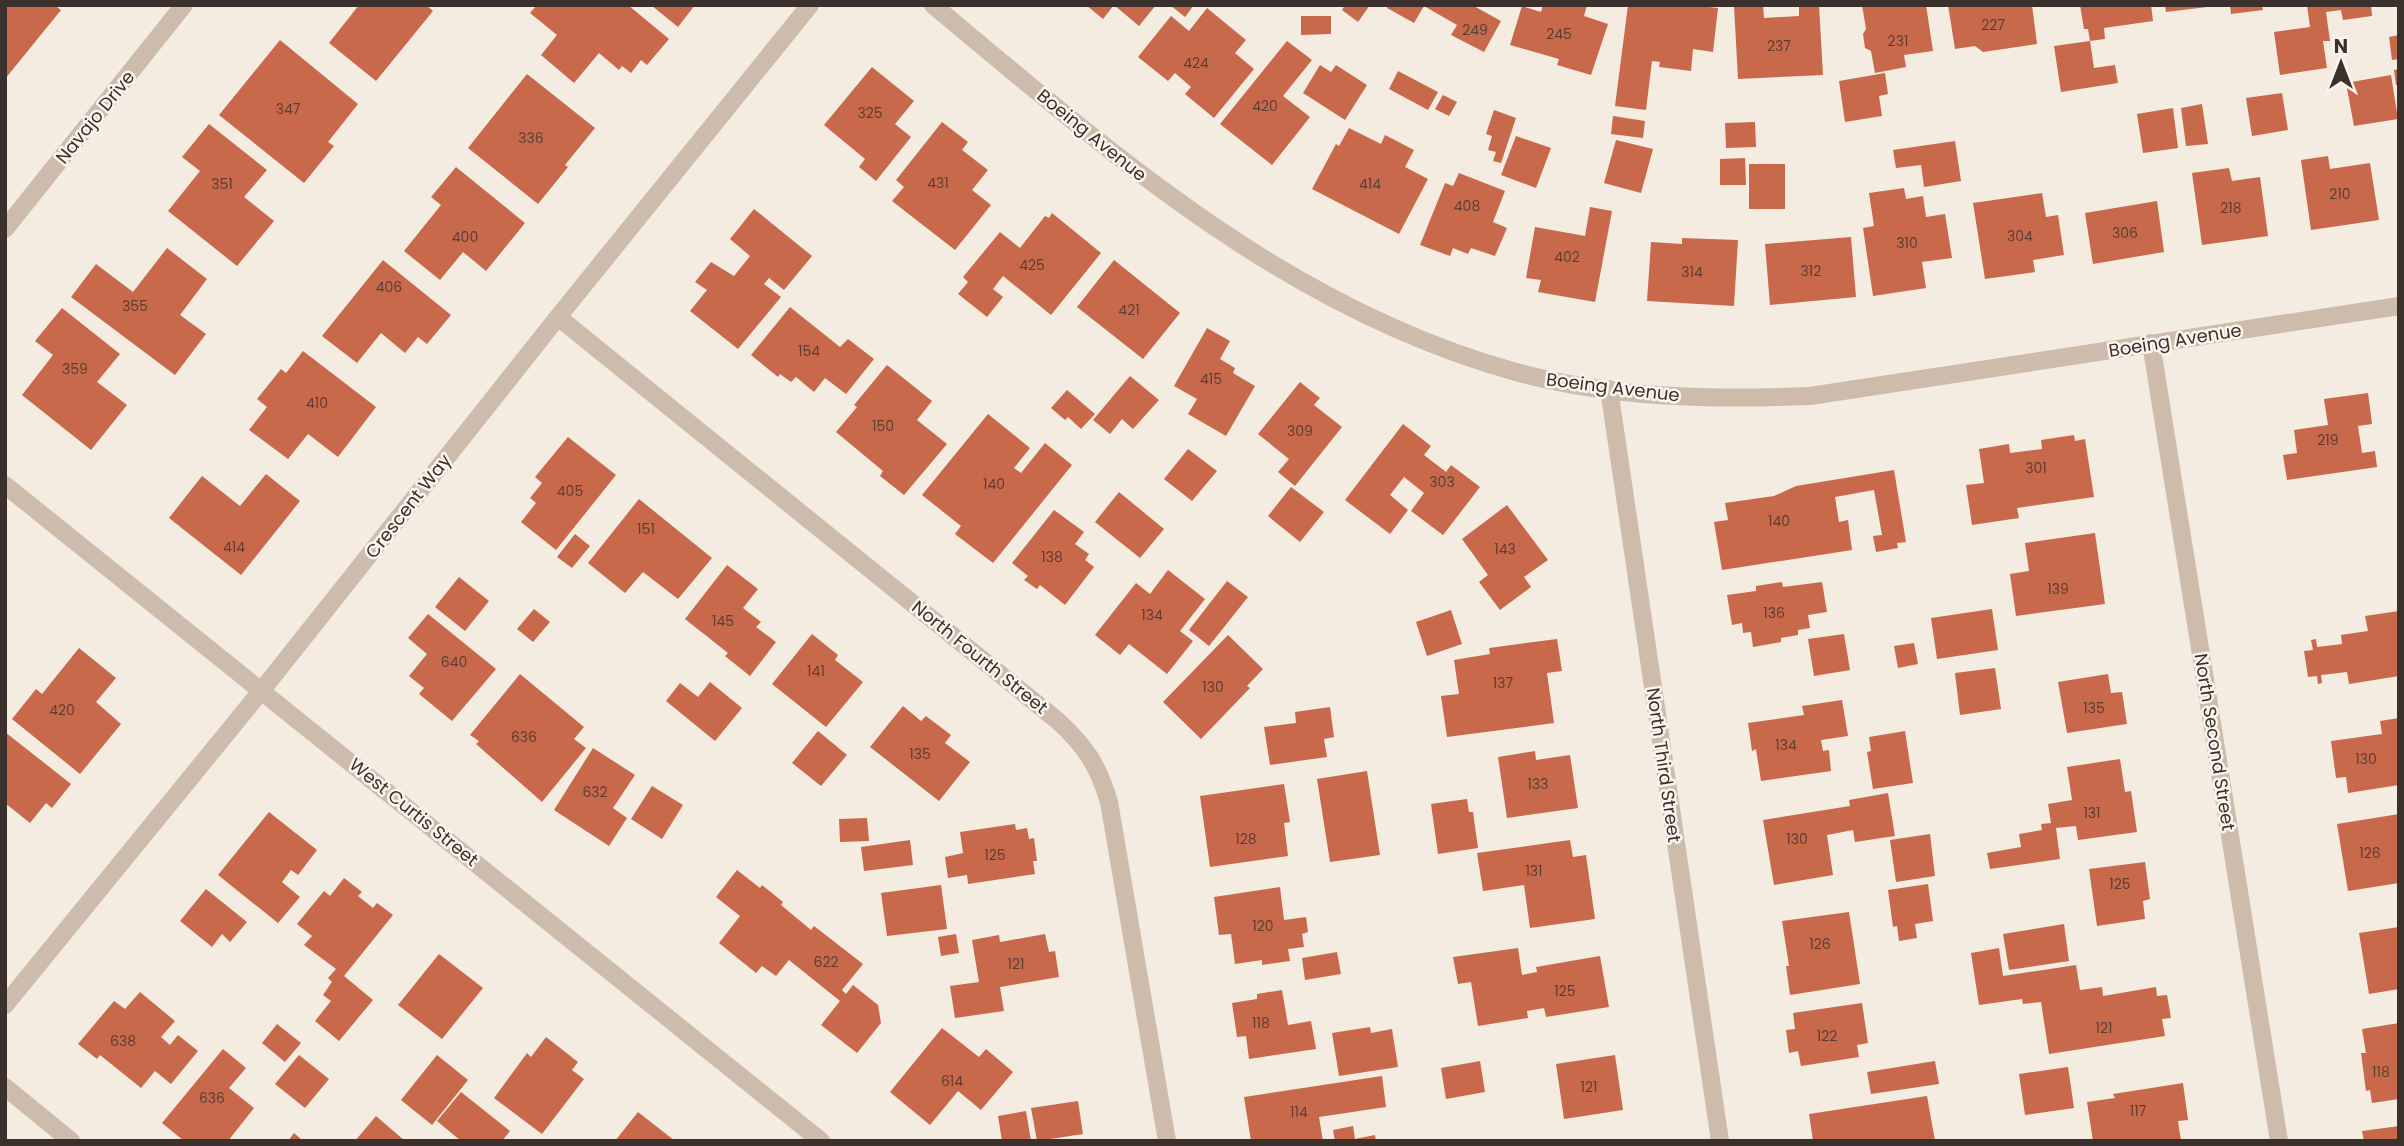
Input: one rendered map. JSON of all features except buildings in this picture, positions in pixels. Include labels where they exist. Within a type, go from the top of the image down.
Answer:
[{"type":"street","name":"Navajo Drive","points":[[5,229],[184,5]]},
{"type":"street","name":"Crescent Way","points":[[5,1005],[262,690],[810,5]]},
{"type":"street","name":"Boeing Avenue","points":[[933,5],[1132,168],[1185,208],[1280,270],[1373,319],[1469,358],[1518,373],[1609,389],[1722,398],[1810,396],[2399,306]]},
{"type":"street","name":"North Fourth Street","points":[[558,317],[1058,720],[1081,743],[1102,777],[1109,802],[1167,1141]]},
{"type":"street","name":"North Second Street","points":[[2151,343],[2279,1141]]},
{"type":"street","name":"North Third Street","points":[[1609,389],[1720,1141]]},
{"type":"street","name":"West Curtis Street","points":[[5,485],[821,1141]]},
{"type":"street","points":[[5,1087],[71,1141]]}]
